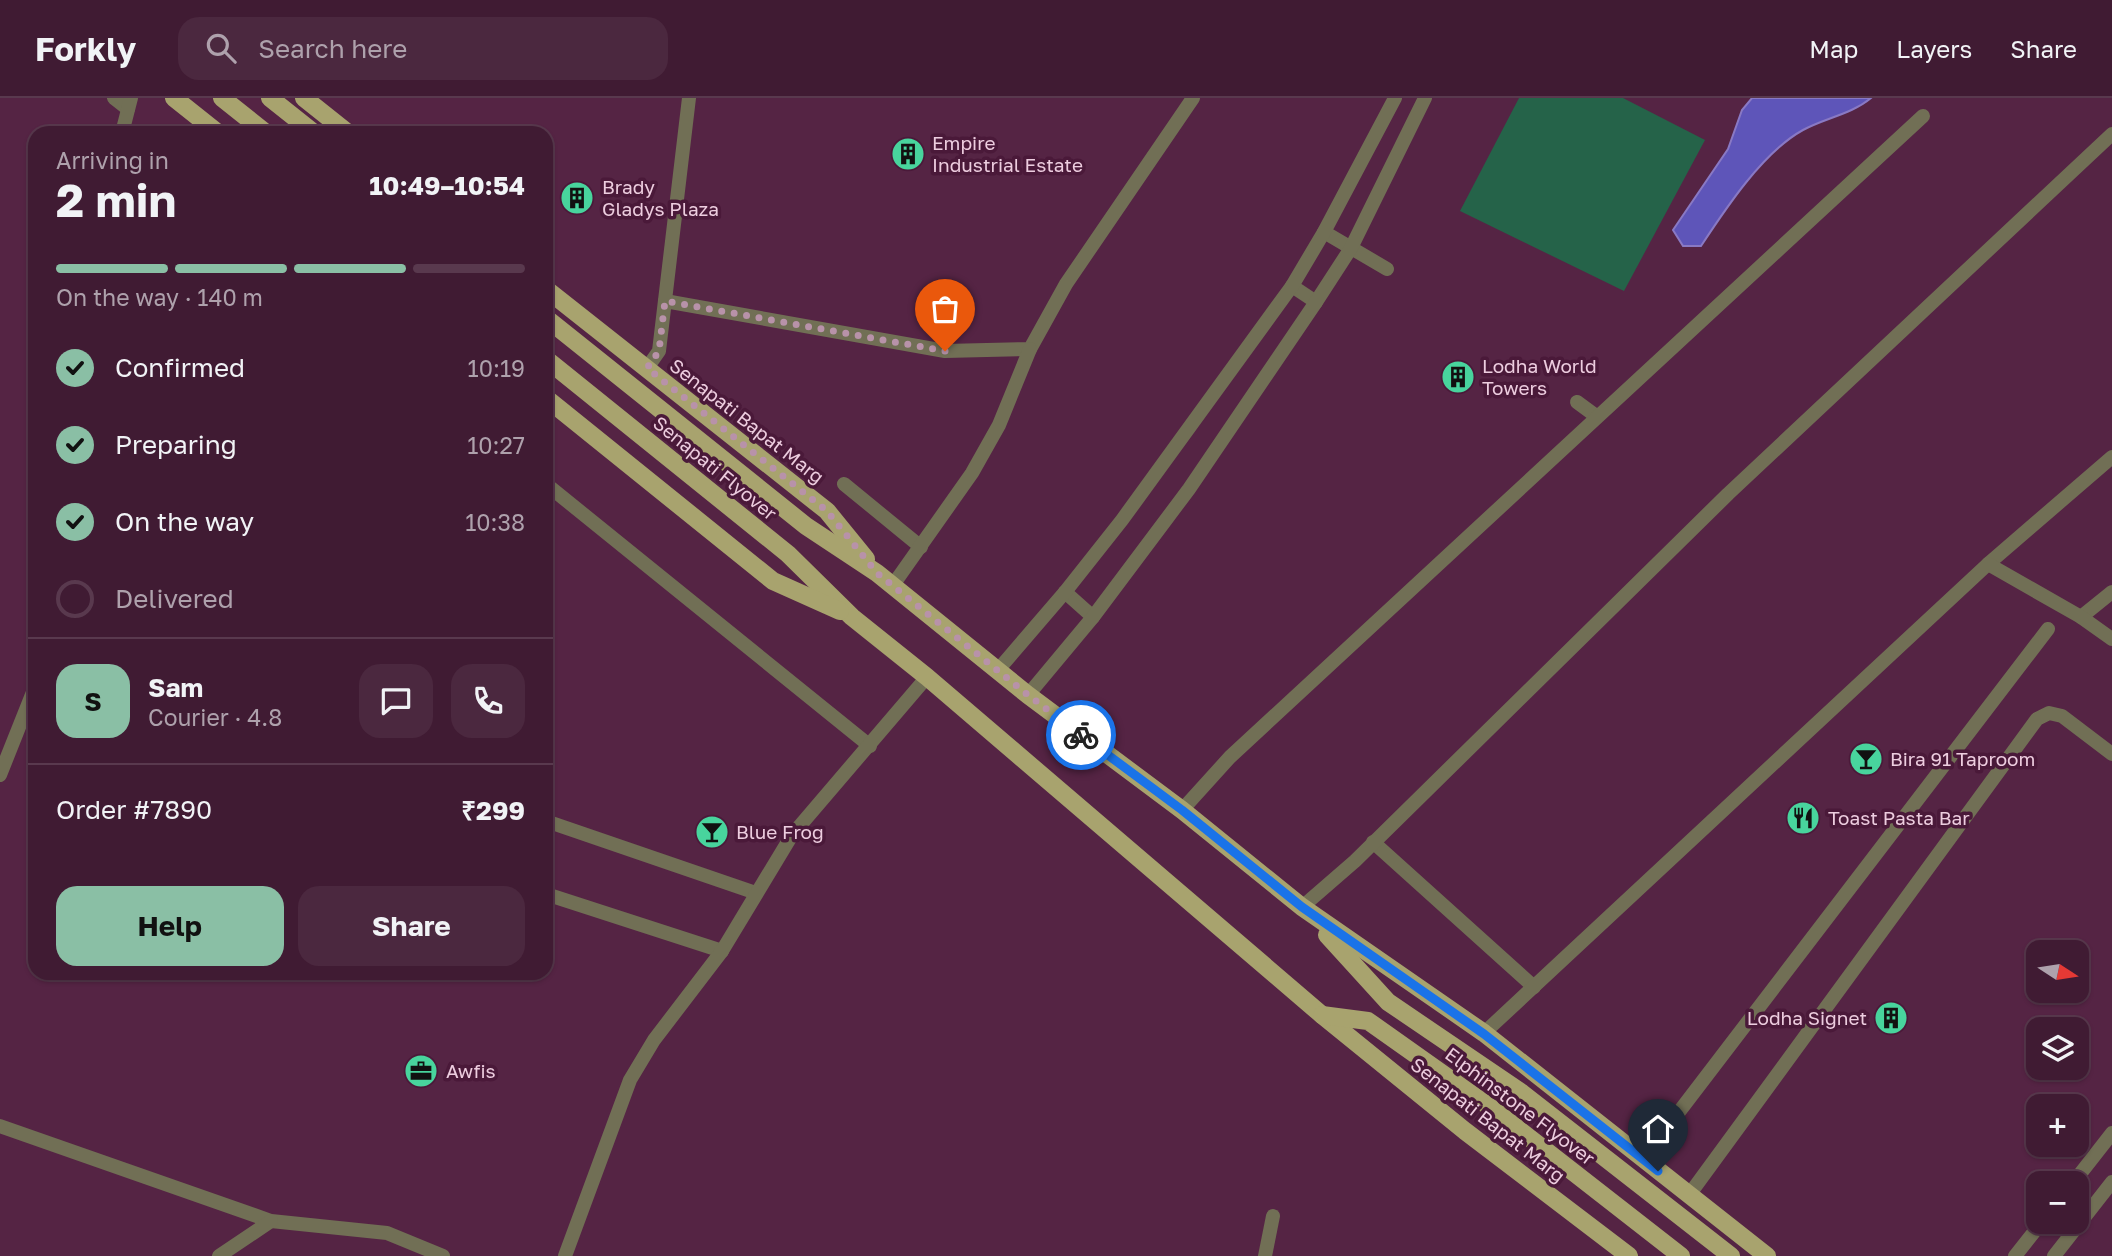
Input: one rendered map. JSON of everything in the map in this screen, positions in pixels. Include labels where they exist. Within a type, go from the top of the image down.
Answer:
[{"type":"main road","points":[[174,98],[209,126]]},
{"type":"main road","points":[[222,98],[257,126]]},
{"type":"main road","points":[[270,98],[305,126]]},
{"type":"main road","points":[[304,98],[339,126]]},
{"type":"main road","name":"Senapati Bapat Marg","points":[[553,294],[827,511],[877,573]]},
{"type":"main road","name":"Senapati Flyover","points":[[553,324],[806,526],[877,573]]},
{"type":"main road","name":"Senapati Flyover","points":[[553,365],[788,554],[852,617]]},
{"type":"main road","points":[[553,406],[773,581],[852,617]]},
{"type":"main road","points":[[877,573],[1028,695],[1182,810],[1302,907],[1484,1034],[1767,1256]]},
{"type":"main road","name":"Senapati Bapat Marg","points":[[852,617],[927,677],[1322,1015],[1465,1131],[1629,1256]]},
{"type":"main road","name":"Elphinstone Flyover","points":[[1302,907],[1388,1002],[1522,1093],[1731,1256]]},
{"type":"main road","name":"Elphinstone Flyover","points":[[1322,1015],[1368,1021],[1491,1108],[1681,1256]]},
{"type":"street","points":[[114,98],[129,104],[124,126]]},
{"type":"street","points":[[647,368],[659,351],[689,98]]},
{"type":"street","points":[[893,585],[972,473],[999,425],[1030,349],[1066,284],[1193,98]]},
{"type":"street","points":[[998,670],[1122,520],[1292,286],[1324,232],[1395,98]]},
{"type":"street","points":[[1028,695],[1093,617],[1189,489],[1316,302],[1351,248],[1425,98]]},
{"type":"street","points":[[1182,810],[1230,757],[1923,116]]},
{"type":"street","points":[[1302,907],[1373,842],[1728,494],[2112,134]]},
{"type":"street","points":[[1324,232],[1387,269]]},
{"type":"street","points":[[1292,286],[1316,302]]},
{"type":"street","points":[[665,301],[945,351],[1030,349]]},
{"type":"street","points":[[1577,402],[1596,416]]},
{"type":"street","points":[[1484,1034],[1988,564],[2112,457]]},
{"type":"street","points":[[844,484],[921,547]]},
{"type":"street","points":[[553,490],[870,746]]},
{"type":"street","points":[[1988,564],[2081,617],[2112,639]]},
{"type":"street","points":[[1065,592],[1093,617]]},
{"type":"street","points":[[2081,617],[2112,592]]},
{"type":"street","points":[[1643,1159],[2048,629]]},
{"type":"street","points":[[565,1256],[630,1080],[654,1040],[722,951],[792,835],[927,677]]},
{"type":"street","points":[[0,775],[28,705]]},
{"type":"street","points":[[1689,1195],[2037,719],[2049,713],[2062,716],[2112,754]]},
{"type":"street","points":[[553,823],[756,893]]},
{"type":"street","points":[[1373,842],[1534,987]]},
{"type":"street","points":[[553,896],[722,951]]},
{"type":"street","points":[[0,1126],[271,1221],[387,1233],[443,1256]]},
{"type":"street","points":[[2082,1171],[2112,1133]]},
{"type":"street","points":[[2054,1256],[2112,1182]]},
{"type":"street","points":[[1265,1256],[1273,1216]]},
{"type":"street","points":[[219,1256],[271,1221]]},
{"type":"street","points":[[2015,1256],[2032,1234]]},
{"type":"green space","points":[[1519,98],[1623,98],[1705,140],[1624,291],[1460,211]]},
{"type":"shaded area","points":[[1752,98],[1871,98],[1855,108],[1803,130],[1788,140],[1746,182],[1701,246],[1683,246],[1673,230],[1728,149],[1742,110]]},
{"type":"way so far","points":[[945,351],[665,301],[659,351],[647,368],[827,511],[877,573],[1081,735]]},
{"type":"place","name":"Empire Industrial Estate","points":[[908,154]]},
{"type":"place","name":"Brady Gladys Plaza","points":[[577,198]]},
{"type":"place","name":"Lodha World Towers","points":[[1458,377]]},
{"type":"place","name":"Bira 91 Taproom","points":[[1866,759]]},
{"type":"place","name":"Toast Pasta Bar","points":[[1803,818]]},
{"type":"place","name":"Blue Frog","points":[[712,832]]},
{"type":"place","name":"Lodha Signet","points":[[1891,1018]]},
{"type":"place","name":"Awfis","points":[[421,1071]]},
{"type":"route","points":[[1081,735],[1182,810],[1302,907],[1484,1034],[1658,1171]]}]
